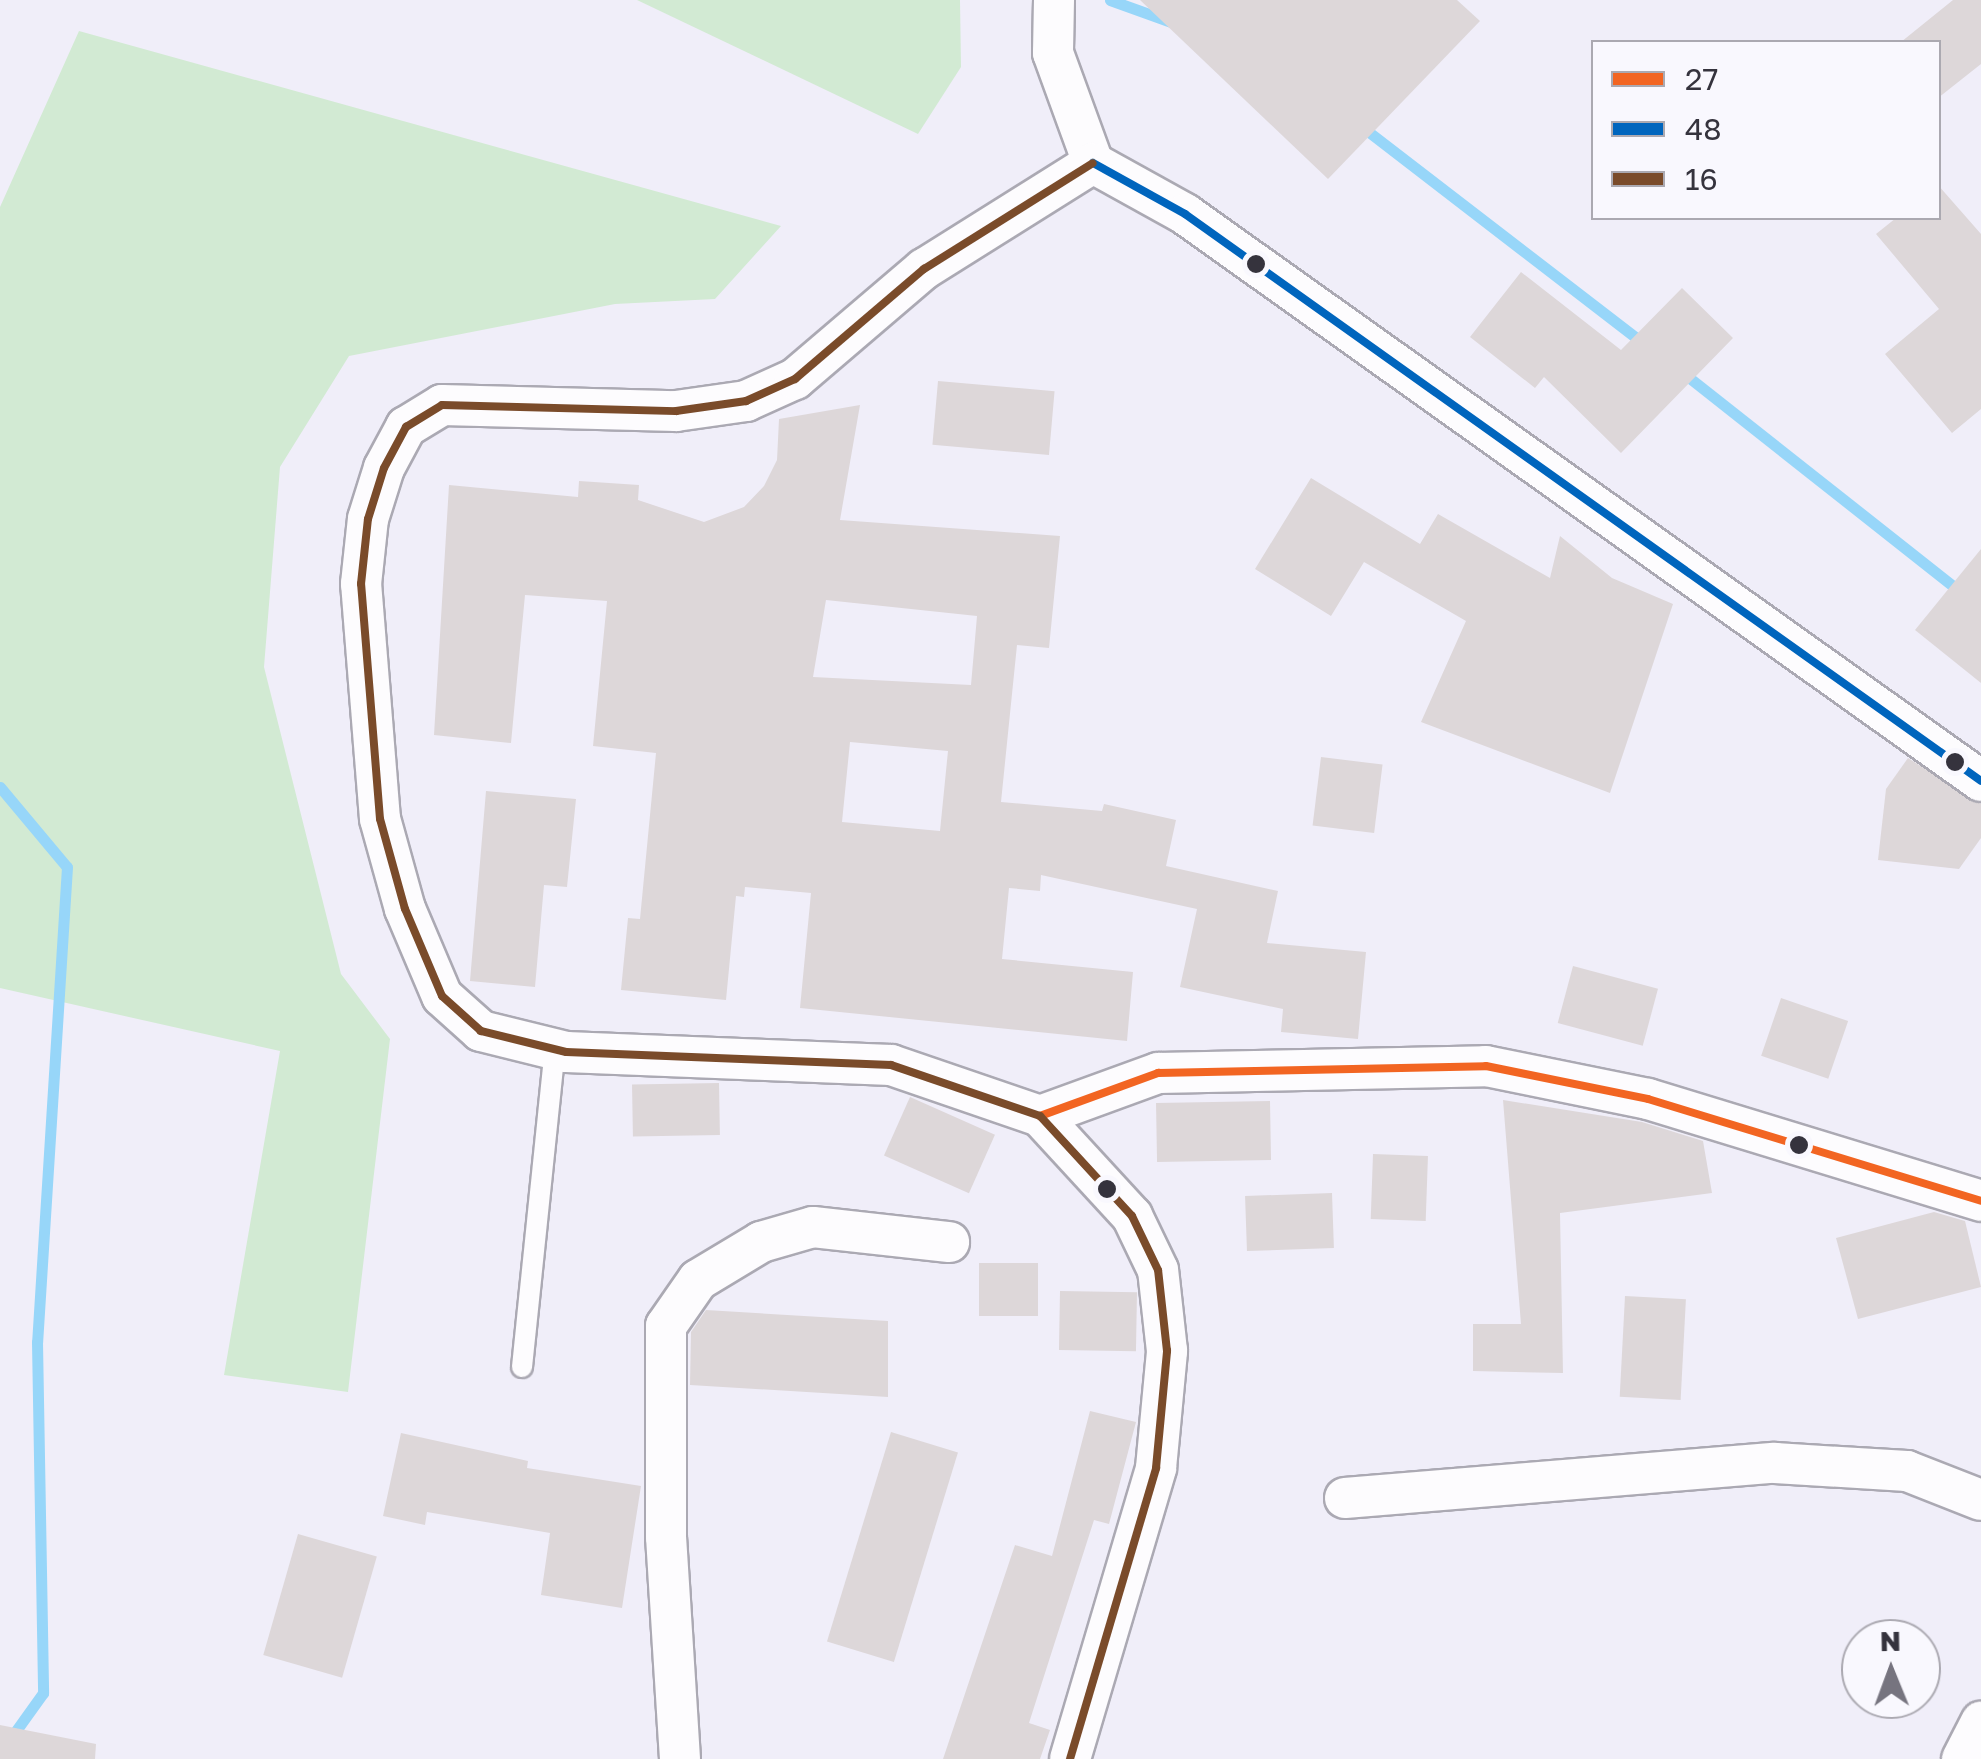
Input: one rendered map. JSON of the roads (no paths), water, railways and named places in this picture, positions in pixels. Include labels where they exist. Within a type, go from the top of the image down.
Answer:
[{"type":"street","points":[[1054,0],[1054,53],[1093,163],[1185,214],[1981,781]]},
{"type":"street","points":[[1070,1759],[1156,1468],[1167,1351],[1158,1270],[1132,1216],[1040,1116],[890,1065],[555,1050],[481,1031],[442,996],[405,910],[380,819],[361,584],[368,519],[406,427],[442,406],[486,402],[676,410],[746,402],[795,379],[924,270],[1093,163]]},
{"type":"street","points":[[1040,1116],[1158,1073],[1486,1066],[1648,1100],[1981,1201]]},
{"type":"street","points":[[680,1759],[666,1536],[666,1326],[698,1280],[778,1237],[813,1227],[949,1242]]},
{"type":"street","points":[[1345,1498],[1775,1463],[1906,1471],[1981,1500]]},
{"type":"street","points":[[1962,1759],[1981,1722]]},
{"type":"lane","points":[[522,1367],[555,1050]]},
{"type":"waterway","points":[[1110,0],[1171,22]]},
{"type":"waterway","points":[[1361,126],[1643,343]]},
{"type":"waterway","points":[[1682,372],[1981,608]]},
{"type":"waterway","points":[[0,787],[67,867],[37,1342],[43,1693],[0,1753]]}]
